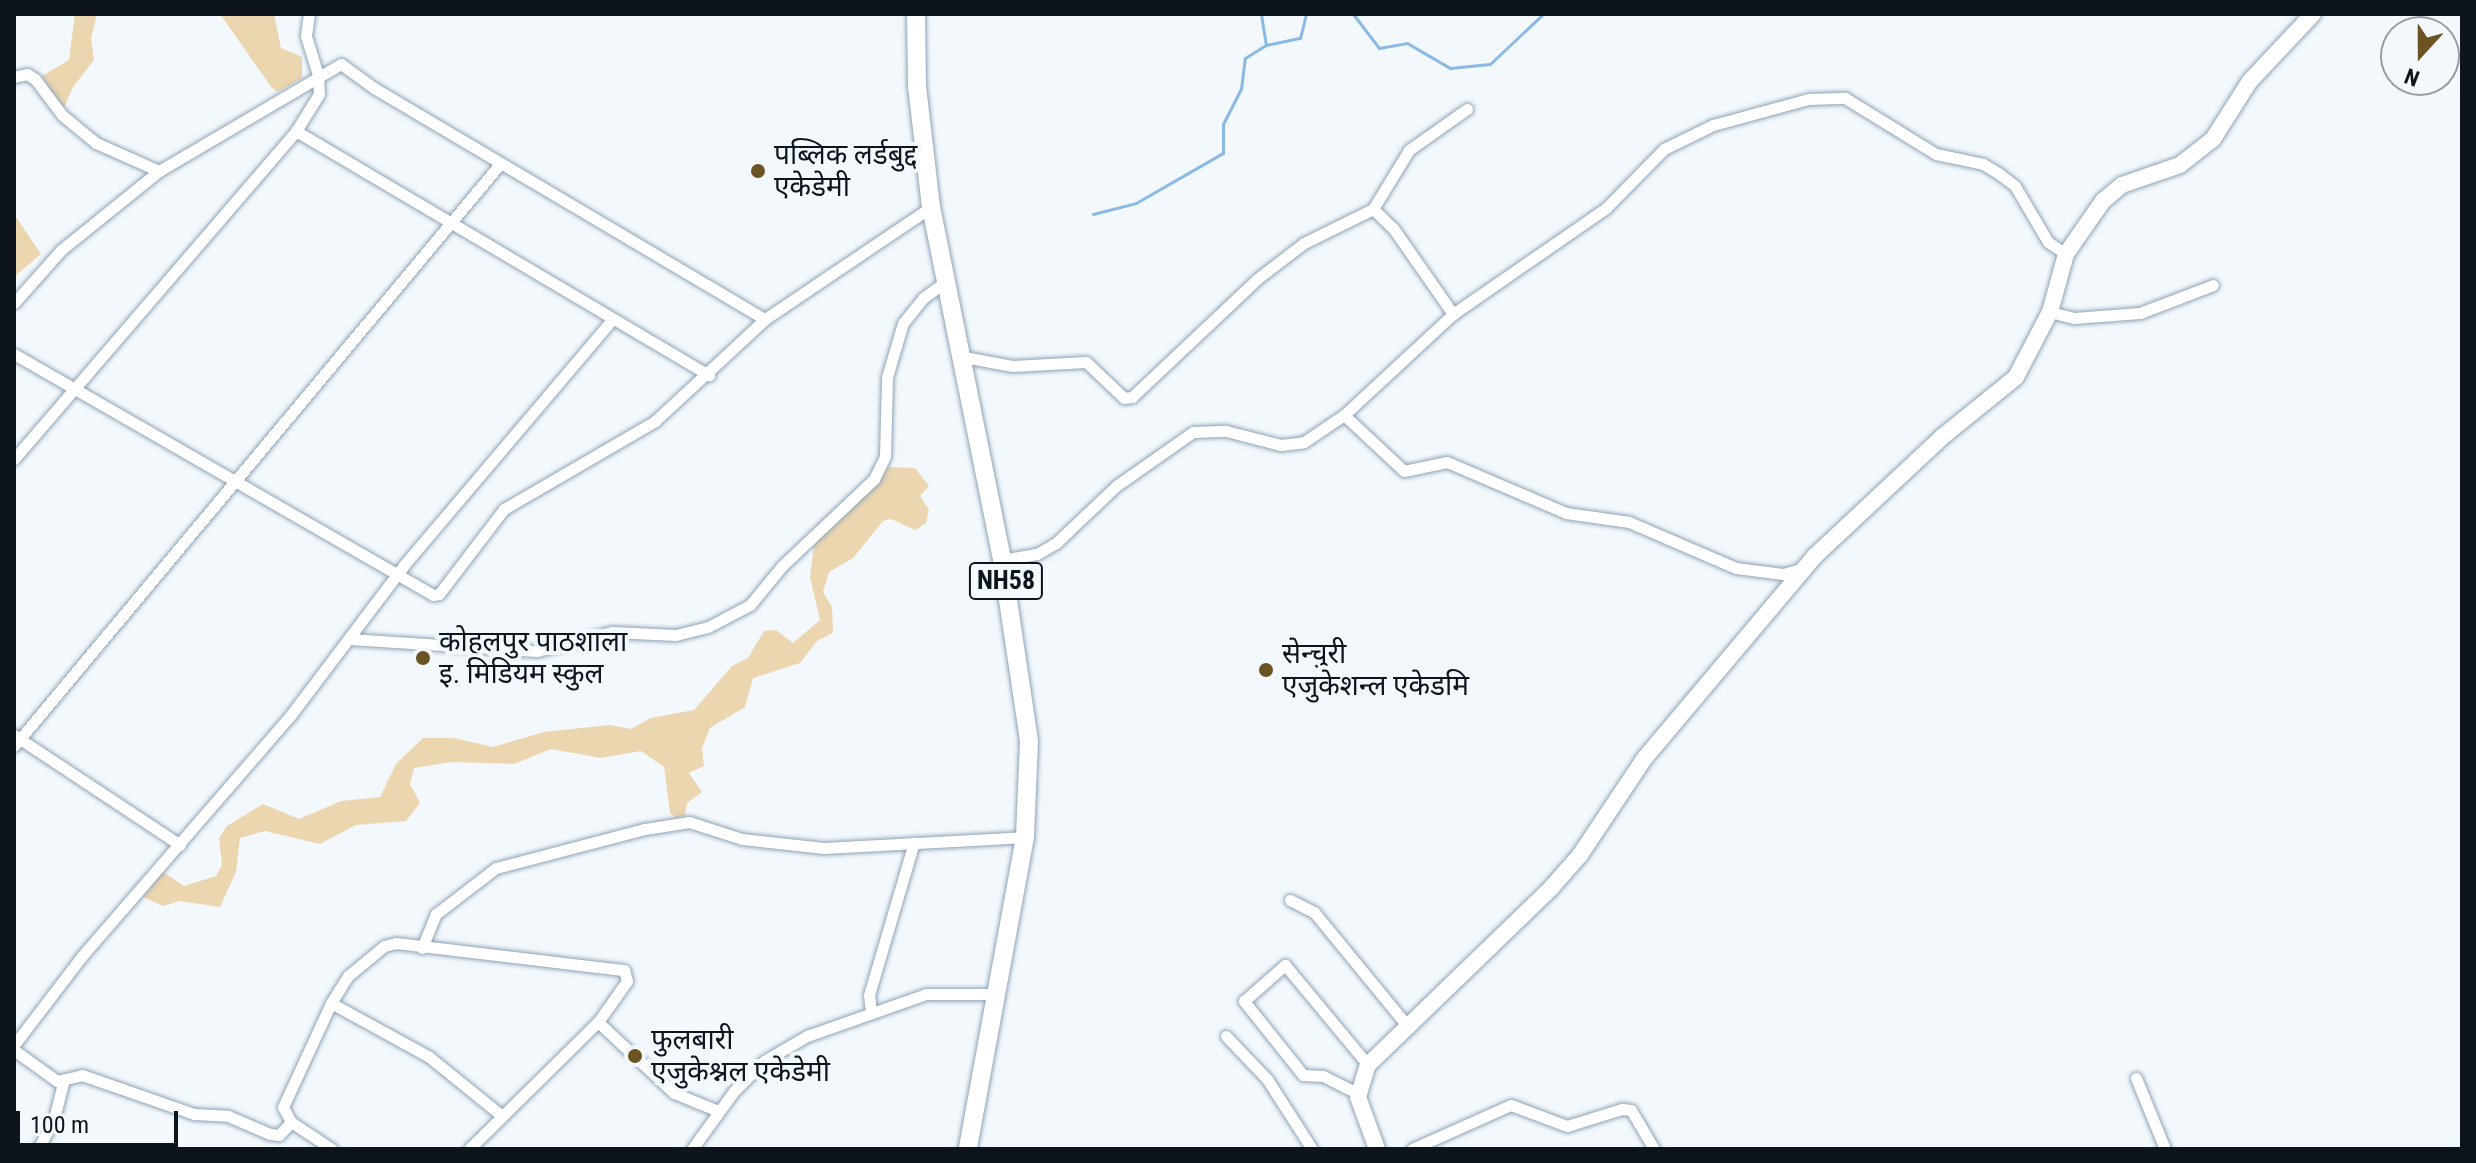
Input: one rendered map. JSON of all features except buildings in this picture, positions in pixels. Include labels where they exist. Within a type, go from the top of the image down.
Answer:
[{"type":"main road","name":"NH58","points":[[916,14],[917,86],[931,207],[964,357],[1002,560],[1029,741],[1025,837],[1000,994],[968,1149]]},
{"type":"street","points":[[14,459],[71,389],[312,113],[318,75],[306,36],[309,14]]},
{"type":"street","points":[[1379,1145],[1359,1094],[1368,1065],[1525,917],[1580,855],[1644,759],[1805,568],[1942,437],[2016,377],[2050,312],[2066,254],[2103,201],[2122,185],[2180,165],[2213,139],[2250,81],[2313,14]]},
{"type":"street","points":[[14,303],[61,250],[159,171],[318,75],[346,65],[374,88],[765,319]]},
{"type":"street","points":[[14,77],[27,74],[35,79],[62,115],[96,143],[159,171]]},
{"type":"street","points":[[1002,560],[1037,554],[1056,543],[1126,478],[1193,432],[1226,431],[1281,445],[1304,442],[1344,415],[1453,314],[1606,208],[1664,149],[1690,132],[1809,99],[1845,98],[1936,154],[1983,164],[2015,186],[2048,242],[2066,254]]},
{"type":"street","points":[[964,357],[1012,366],[1086,362],[1124,398],[1132,397],[1269,270],[1304,243],[1373,209],[1409,150],[1467,109]]},
{"type":"street","points":[[296,131],[451,226],[709,375]]},
{"type":"street","points":[[180,845],[16,739],[451,226],[500,164]]},
{"type":"street","points":[[14,354],[396,578],[439,594],[504,509],[655,421],[709,375],[765,319],[931,207]]},
{"type":"street","points":[[1373,209],[1393,228],[1453,314]]},
{"type":"street","points":[[349,639],[537,651],[612,632],[676,635],[708,627],[750,605],[782,566],[874,479],[885,456],[883,403],[903,323],[946,281]]},
{"type":"street","points":[[2050,312],[2074,318],[2140,313],[2213,285]]},
{"type":"street","points":[[63,1082],[14,1047],[82,956],[180,845],[396,578],[612,320]]},
{"type":"street","points":[[1344,415],[1404,471],[1447,462],[1566,513],[1629,522],[1736,568],[1783,574],[1805,568]]},
{"type":"street","points":[[422,948],[436,914],[496,868],[645,829],[689,822],[742,839],[824,848],[1025,837]]},
{"type":"street","points":[[871,1013],[869,995],[914,842]]},
{"type":"street","points":[[1290,900],[1314,912],[1409,1028]]},
{"type":"street","points":[[332,1149],[291,1122],[283,1107],[331,1003],[348,976],[384,946],[624,970],[627,981],[598,1022],[469,1149]]},
{"type":"street","points":[[1359,1094],[1323,1076],[1303,1075],[1244,1001],[1285,965],[1368,1065]]},
{"type":"street","points":[[692,1149],[718,1111],[764,1061],[807,1036],[926,994],[1000,994]]},
{"type":"street","points":[[331,1003],[428,1056],[502,1116]]},
{"type":"street","points":[[598,1022],[674,1093],[718,1111]]},
{"type":"street","points":[[1226,1036],[1267,1079],[1312,1149]]},
{"type":"street","points":[[63,1082],[82,1075],[194,1114],[228,1116],[270,1134],[279,1135],[291,1122]]},
{"type":"street","points":[[2136,1078],[2165,1149]]},
{"type":"street","points":[[38,1149],[54,1119],[63,1082]]},
{"type":"street","points":[[1412,1149],[1511,1105],[1567,1126],[1631,1110],[1654,1149]]},
{"type":"shaded area","points":[[75,14],[97,14],[91,38],[94,60],[73,87],[63,110],[42,76],[69,60]]},
{"type":"shaded area","points":[[220,14],[274,14],[281,48],[302,57],[302,78],[278,92],[272,88]]},
{"type":"shaded area","points":[[14,214],[41,254],[14,277]]},
{"type":"shaded area","points":[[889,467],[915,468],[929,486],[920,496],[929,510],[926,523],[915,530],[891,519],[883,521],[853,558],[829,572],[823,592],[832,607],[833,633],[817,641],[800,663],[753,678],[745,707],[710,728],[702,748],[704,766],[689,773],[702,792],[687,803],[685,816],[676,818],[670,813],[664,767],[641,751],[601,758],[551,749],[514,764],[451,762],[414,768],[410,784],[420,803],[406,821],[356,825],[320,844],[265,831],[240,838],[236,872],[220,907],[180,901],[163,906],[143,897],[163,872],[184,886],[216,876],[222,865],[219,838],[227,826],[263,804],[299,819],[341,801],[380,797],[396,764],[423,738],[454,738],[493,747],[544,732],[610,725],[631,729],[651,718],[694,710],[732,666],[748,658],[764,631],[776,630],[793,643],[820,620],[810,577],[814,545]]},
{"type":"waterway","points":[[1261,14],[1266,45]]},
{"type":"waterway","points":[[1093,214],[1136,203],[1223,153],[1223,124],[1241,89],[1245,58],[1266,45],[1300,38],[1306,14]]},
{"type":"waterway","points":[[1353,14],[1379,48],[1407,43],[1450,68],[1490,64],[1543,14]]},
{"type":"place","name":"पब्लिक लर्डबुद्द एकेडेमी","points":[[758,171]]},
{"type":"place","name":"कोहलपुर पाठशाला इ. मिडियम स्कुल","points":[[423,658]]},
{"type":"place","name":"सेन्चुरी एजुकेशन्ल एकेडमि","points":[[1266,670]]},
{"type":"place","name":"फुलबारी एजुकेश्नल एकेडेमी","points":[[635,1056]]}]
